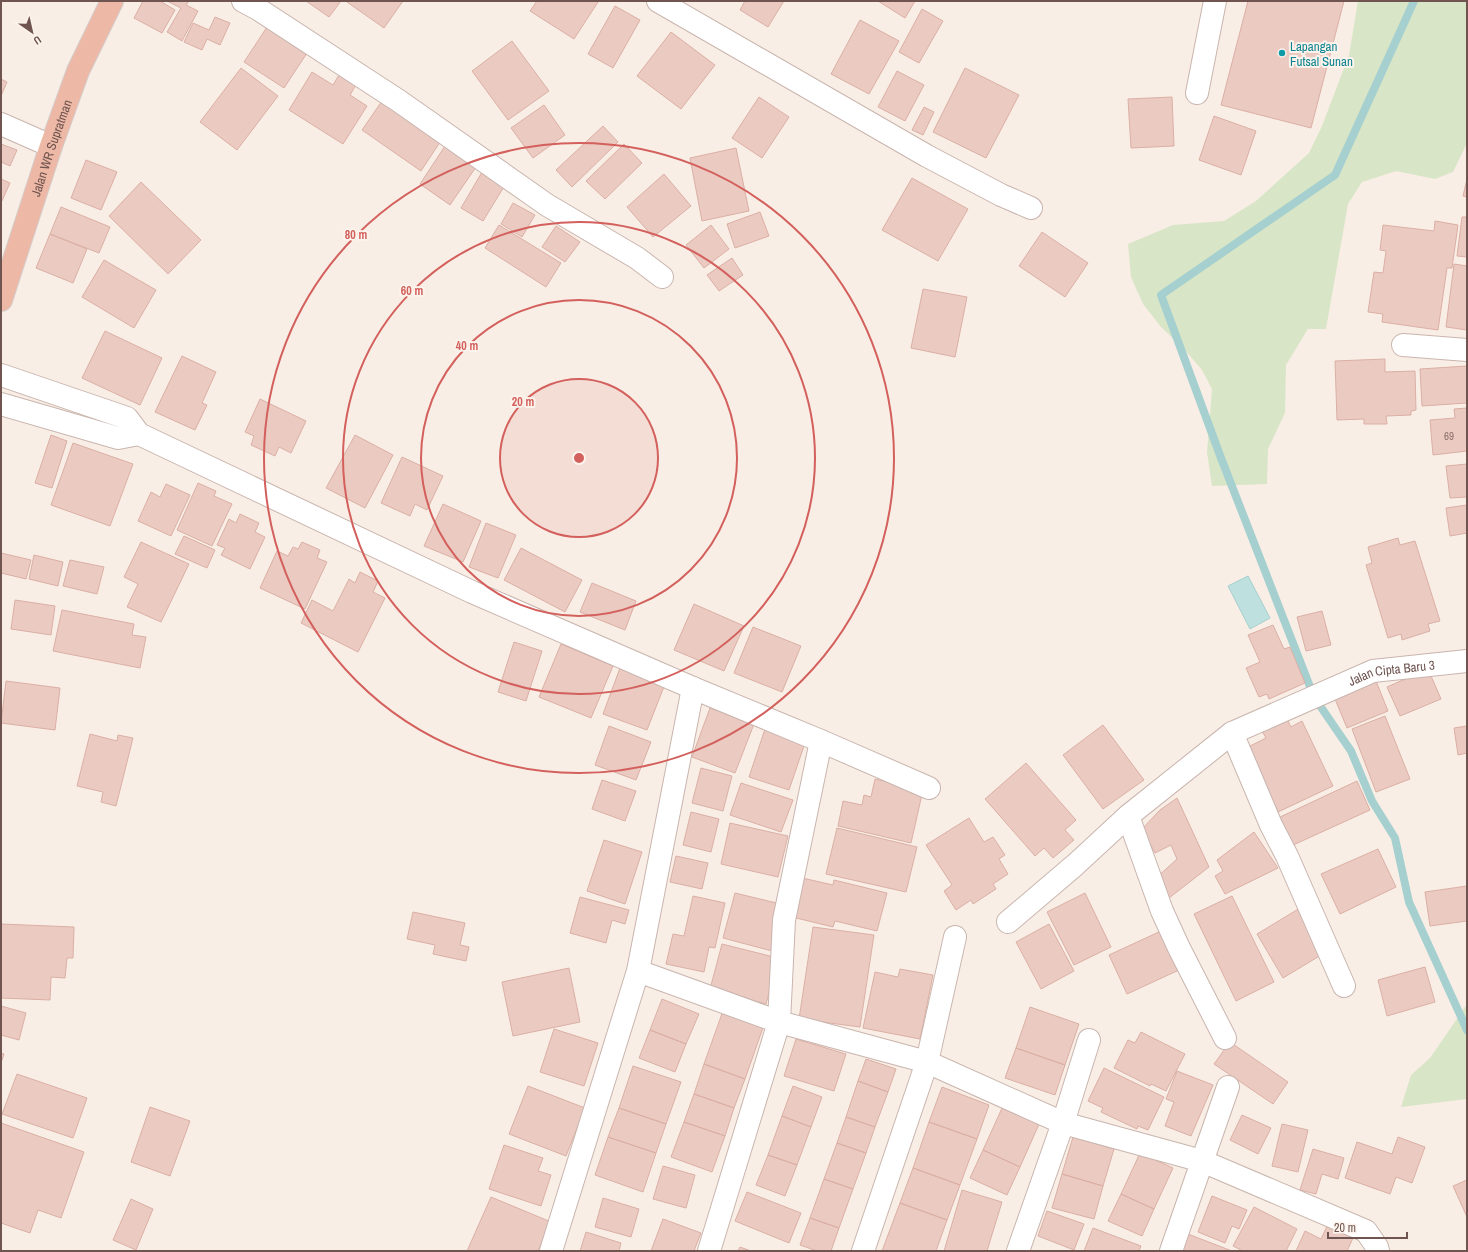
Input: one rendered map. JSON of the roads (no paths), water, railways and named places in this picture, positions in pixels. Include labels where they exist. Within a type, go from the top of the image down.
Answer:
[{"type":"highway","name":"Jalan WR Supratman","points":[[1,300],[51,146],[78,71],[112,1]]},
{"type":"street","points":[[243,1],[258,9],[399,102],[547,205],[637,258],[662,277]]},
{"type":"street","points":[[658,1],[927,156],[1001,195],[1031,208]]},
{"type":"street","points":[[1197,93],[1215,1]]},
{"type":"street","points":[[1,124],[51,146]]},
{"type":"street","points":[[1403,345],[1467,350]]},
{"type":"street","points":[[1,375],[128,418],[139,434],[472,592],[929,788]]},
{"type":"street","points":[[1,404],[118,438],[139,434]]},
{"type":"street","name":"Jalan Cipta Baru 3","points":[[1008,922],[1075,865],[1128,816],[1232,733],[1372,671],[1467,661]]},
{"type":"street","points":[[551,1251],[638,971],[693,688]]},
{"type":"street","points":[[1232,733],[1271,825],[1287,856],[1344,986]]},
{"type":"street","points":[[709,1251],[779,1022],[784,920],[821,741]]},
{"type":"street","points":[[1128,816],[1162,911],[1179,948],[1226,1038]]},
{"type":"street","points":[[863,1251],[927,1062],[955,937]]},
{"type":"street","points":[[638,971],[779,1022],[927,1062],[1063,1123],[1202,1161],[1366,1231],[1377,1246],[1378,1251]]},
{"type":"street","points":[[1018,1251],[1063,1123],[1089,1040]]},
{"type":"street","points":[[1171,1251],[1228,1087]]},
{"type":"water","points":[[1248,576],[1270,618],[1250,629],[1228,586]]},
{"type":"waterway","points":[[1414,1],[1335,175],[1161,295],[1221,458],[1314,697],[1351,751],[1372,801],[1395,838],[1409,902],[1467,1030]]},
{"type":"place","name":"Lapangan Futsal Sunan","points":[[1282,53]]}]
